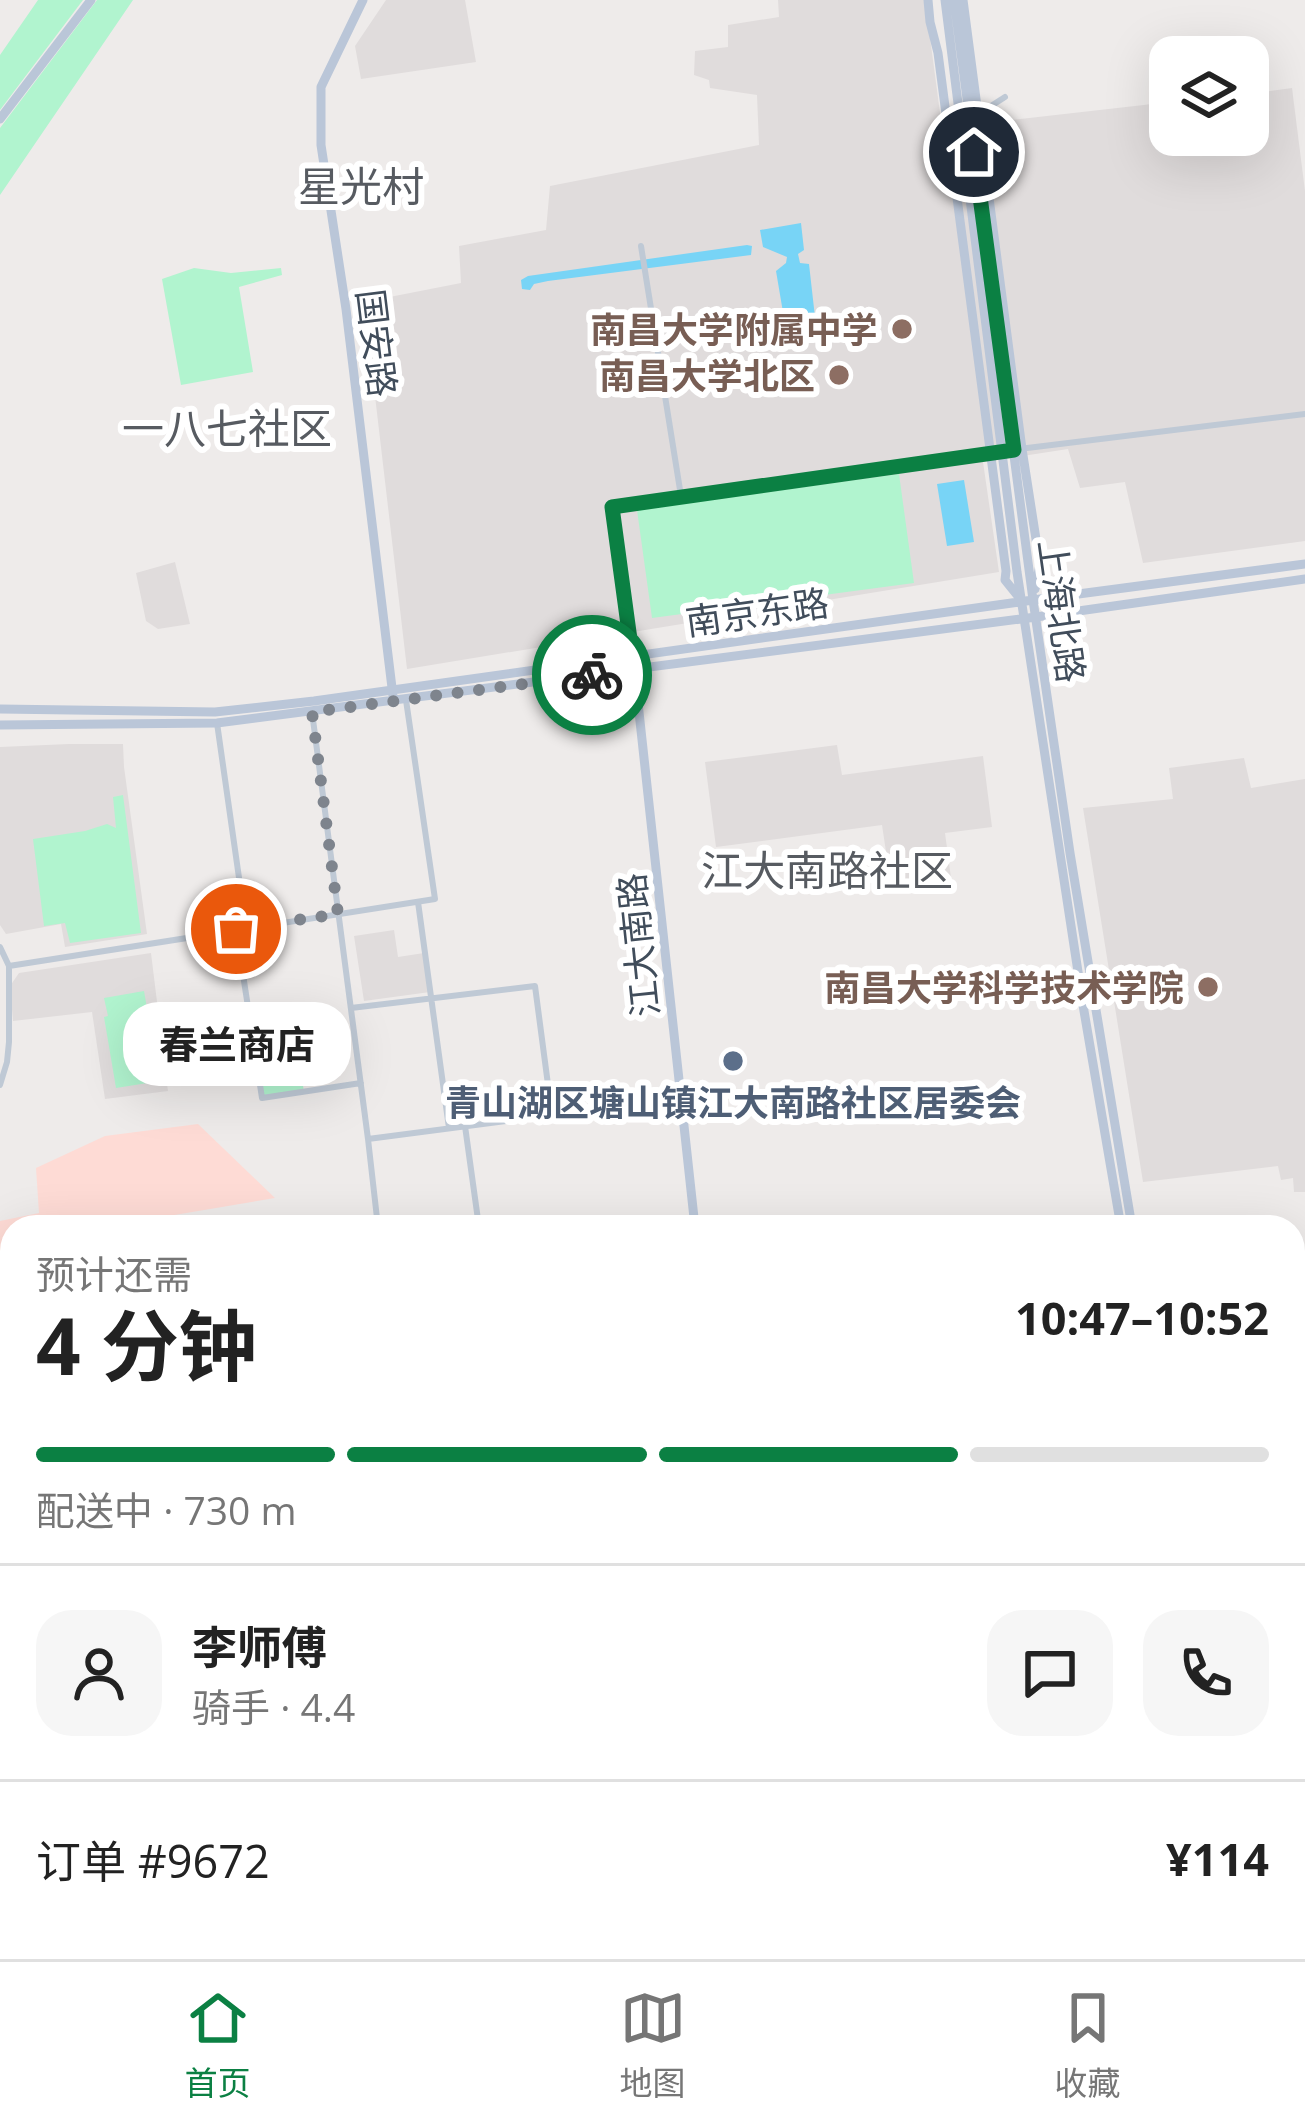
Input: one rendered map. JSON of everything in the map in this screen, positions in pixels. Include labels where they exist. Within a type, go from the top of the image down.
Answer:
[{"type":"main road","points":[[0,119],[91,0]]},
{"type":"main road","name":"国安路","points":[[362,0],[321,87],[321,146],[399,694]]},
{"type":"main road","points":[[928,0],[1007,451],[1005,580],[1027,601]]},
{"type":"main road","name":"上海北路","points":[[945,0],[1027,601],[1130,1215]]},
{"type":"main road","name":"上海北路","points":[[959,0],[1007,451]]},
{"type":"main road","name":"南京东路","points":[[0,724],[217,723],[312,712],[633,656],[1305,565]]},
{"type":"main road","name":"南京东路","points":[[0,709],[214,712],[399,694],[634,669],[1305,579]]},
{"type":"main road","name":"上海北路","points":[[1030,618],[1084,1011],[1119,1215]]},
{"type":"main road","name":"江大南路","points":[[633,656],[694,1215]]},
{"type":"street","points":[[973,108],[991,106],[1006,97]]},
{"type":"street","points":[[641,250],[681,496]]},
{"type":"street","points":[[633,656],[612,507],[1305,414]]},
{"type":"street","points":[[9,966],[435,899],[399,694]]},
{"type":"street","points":[[312,712],[377,1215]]},
{"type":"street","points":[[217,723],[246,927]]},
{"type":"street","points":[[418,902],[449,1128]]},
{"type":"street","points":[[236,929],[262,1098],[361,1083]]},
{"type":"street","points":[[0,947],[9,966],[8,1062],[0,1085]]},
{"type":"street","points":[[351,1008],[535,986],[552,1114]]},
{"type":"street","points":[[368,1139],[682,1097]]},
{"type":"street","points":[[465,1126],[476,1215]]},
{"type":"shaded area","points":[[386,0],[465,0],[476,62],[361,79],[355,46]]},
{"type":"shaded area","name":"南昌大学北区","points":[[778,0],[925,0],[942,128],[1149,104],[1149,156],[1269,156],[1269,91],[1292,88],[1305,191],[1305,541],[1143,563],[1125,482],[1080,488],[1068,449],[983,462],[999,572],[407,669],[364,302],[461,283],[459,246],[546,230],[550,186],[759,145],[757,95],[710,88],[709,80],[694,75],[695,51],[728,47],[728,25],[779,17]]},
{"type":"shaded area","points":[[175,562],[190,624],[158,629],[146,621],[136,573]]},
{"type":"shaded area","points":[[123,744],[147,934],[65,947],[61,924],[6,934],[0,925],[0,747]]},
{"type":"shaded area","points":[[837,745],[842,775],[983,756],[992,827],[945,833],[951,878],[891,885],[882,825],[716,847],[705,762]]},
{"type":"shaded area","name":"南昌大学科学技术学院","points":[[1244,758],[1251,788],[1305,779],[1305,1192],[1294,1192],[1293,1178],[1281,1180],[1278,1166],[1143,1182],[1083,808],[1173,799],[1169,768]]},
{"type":"shaded area","points":[[394,930],[398,957],[424,953],[430,992],[364,1001],[354,936]]},
{"type":"shaded area","points":[[151,953],[168,1091],[105,1099],[92,1012],[13,1021],[10,986],[19,973]]},
{"type":"shaded area","points":[[198,1124],[275,1198],[174,1215],[29,1215],[39,1213],[36,1168],[105,1136]]},
{"type":"green space","points":[[38,0],[83,0],[0,110],[0,55]]},
{"type":"green space","points":[[97,0],[133,0],[0,195],[0,128]]},
{"type":"green space","points":[[194,268],[231,273],[281,268],[282,275],[239,287],[253,372],[181,385],[162,279]]},
{"type":"green space","points":[[899,474],[914,583],[652,618],[637,510]]},
{"type":"green space","points":[[123,795],[141,933],[70,943],[65,923],[44,926],[33,839],[107,824],[116,828],[113,797]]},
{"type":"green space","points":[[144,991],[160,1081],[116,1088],[104,998]]},
{"type":"green space","points":[[294,1027],[304,1092],[262,1098],[252,1034]]},
{"type":"water","points":[[801,223],[804,250],[798,254],[800,263],[809,264],[816,326],[786,330],[776,271],[787,257],[763,247],[760,230]]},
{"type":"water","points":[[752,246],[751,255],[548,281],[522,289],[521,280],[528,276]]},
{"type":"water","points":[[964,480],[974,542],[947,546],[937,484]]},
{"type":"way so far","points":[[236,929],[338,914],[312,712],[592,675]]},
{"type":"place","name":"南昌大学附属中学","points":[[902,329]]},
{"type":"place","name":"南昌大学北区","points":[[839,375]]},
{"type":"place","name":"春兰商店","points":[[236,929]]},
{"type":"place","name":"南昌大学科学技术学院","points":[[1208,987]]},
{"type":"place","name":"青山湖区塘山镇江大南路社区居委会","points":[[733,1061]]},
{"type":"district","name":"星光村","points":[[361,185]]},
{"type":"district","name":"一八七社区","points":[[227,427]]},
{"type":"district","name":"江大南路社区","points":[[827,869]]},
{"type":"route","points":[[592,675],[634,669],[612,507],[1014,450],[974,152]]}]
